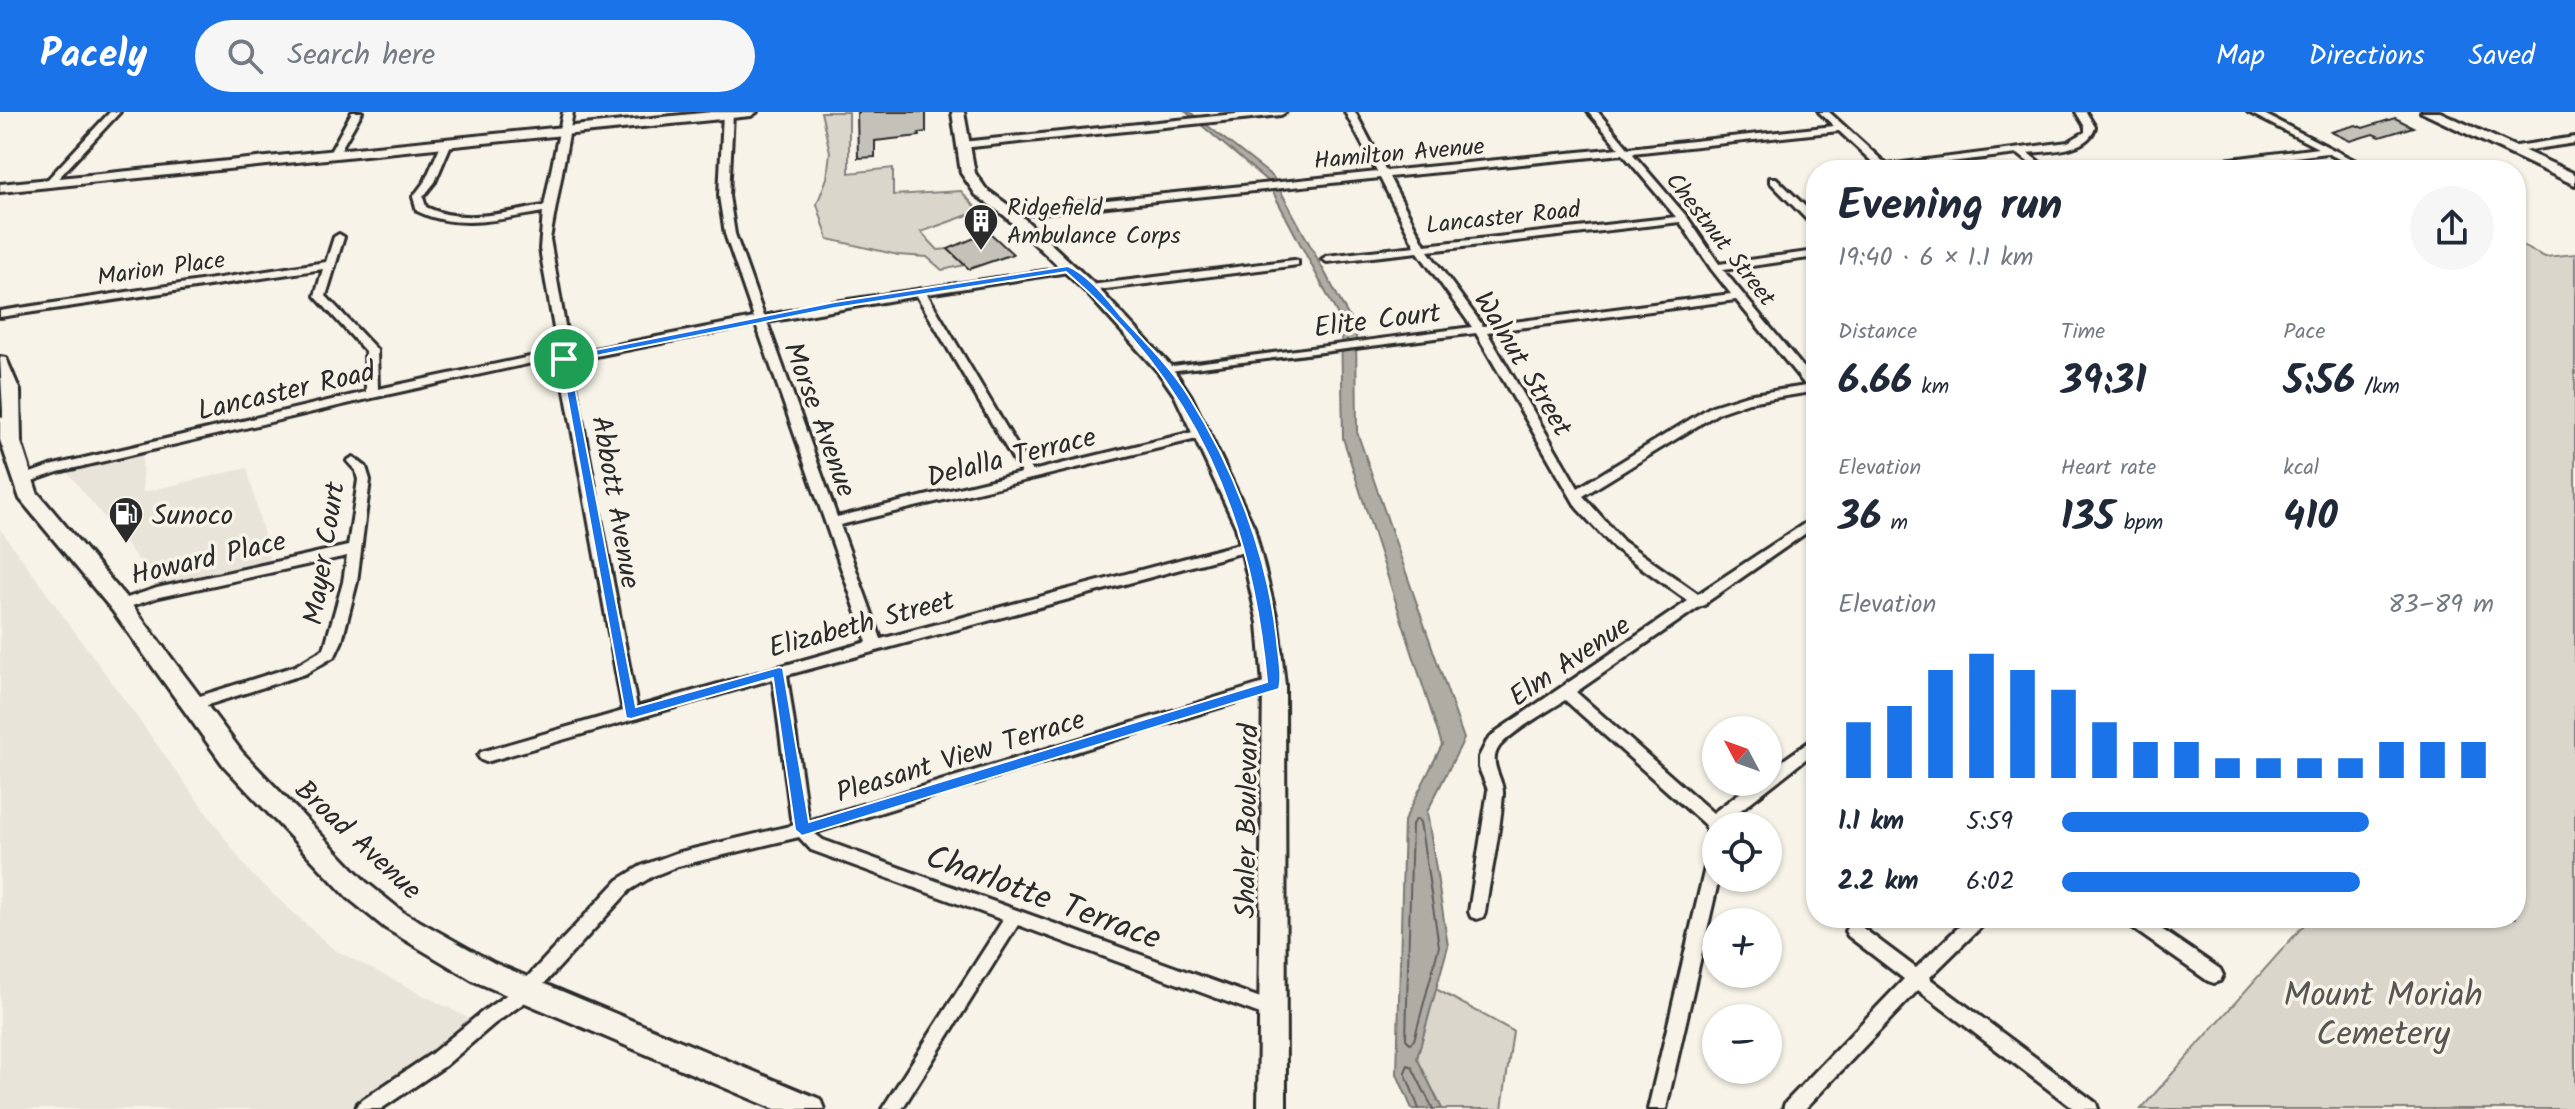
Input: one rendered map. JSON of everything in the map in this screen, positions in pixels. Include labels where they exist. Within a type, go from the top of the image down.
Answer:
[{"type":"main road","points":[[2428,112],[2575,180]]},
{"type":"main road","points":[[0,362],[6,373],[15,411],[11,442]]},
{"type":"main road","points":[[0,423],[11,442]]},
{"type":"main road","name":"Broad Avenue","points":[[11,442],[21,481],[36,507],[120,605],[233,759],[357,890],[394,920],[437,947],[525,992],[775,1104],[809,1109]]},
{"type":"street","points":[[50,182],[115,112]]},
{"type":"street","points":[[335,152],[357,112]]},
{"type":"street","name":"Abbott Avenue","points":[[568,112],[562,131],[558,174],[546,209],[545,249],[631,714]]},
{"type":"street","points":[[0,188],[751,112]]},
{"type":"street","name":"Shaler Boulevard","points":[[958,112],[968,173],[981,192],[1010,213],[1090,288],[1165,370],[1183,396],[1240,513],[1268,623],[1274,685],[1276,775],[1272,1109]]},
{"type":"street","points":[[962,145],[1281,112]]},
{"type":"street","name":"Walnut Street","points":[[1350,112],[1421,248],[1480,330],[1576,495],[1618,544],[1700,602]]},
{"type":"street","name":"Chestnut Street","points":[[1593,112],[1683,219],[1716,268],[1806,378]]},
{"type":"street","points":[[1824,112],[1876,160]]},
{"type":"street","points":[[1962,160],[2059,148],[2085,138],[2090,127],[2081,112]]},
{"type":"street","points":[[2253,112],[2348,160]]},
{"type":"street","name":"Morse Avenue","points":[[728,114],[725,217],[876,646]]},
{"type":"street","name":"Hamilton Avenue","points":[[1010,213],[1839,128]]},
{"type":"street","points":[[2510,150],[2575,140]]},
{"type":"street","points":[[447,142],[430,182],[418,197],[421,209],[438,217],[462,219],[546,209]]},
{"type":"street","points":[[2248,160],[2327,150]]},
{"type":"street","points":[[2022,153],[2031,160]]},
{"type":"street","points":[[1773,180],[1806,213]]},
{"type":"street","name":"Lancaster Road","points":[[1327,259],[1683,219]]},
{"type":"street","points":[[339,237],[320,296],[369,347],[372,394]]},
{"type":"street","points":[[1716,268],[1806,255]]},
{"type":"street","points":[[1090,288],[1294,263]]},
{"type":"street","name":"Marion Place","points":[[0,314],[329,265]]},
{"type":"street","name":"Lancaster Road","points":[[21,481],[54,469],[372,394],[760,320],[1068,269]]},
{"type":"street","points":[[920,292],[1030,477]]},
{"type":"street","name":"Elite Court","points":[[1165,370],[1738,296]]},
{"type":"street","points":[[1576,495],[1716,409],[1747,399],[1806,390]]},
{"type":"street","name":"Delalla Terrace","points":[[832,523],[1201,434]]},
{"type":"street","name":"Mayer Court","points":[[192,704],[300,670],[330,652],[356,549],[364,480],[362,470],[353,461]]},
{"type":"street","name":"Elm Avenue","points":[[1477,912],[1496,790],[1487,768],[1492,745],[1502,735],[1806,527]]},
{"type":"street","name":"Elizabeth Street","points":[[486,756],[779,672],[1250,546]]},
{"type":"street","name":"Howard Place","points":[[120,605],[167,591],[356,549]]},
{"type":"street","points":[[779,672],[802,830]]},
{"type":"street","name":"Pleasant View Terrace","points":[[365,1109],[438,1060],[525,992],[624,885],[647,871],[676,860],[802,830],[1274,685]]},
{"type":"street","points":[[1566,692],[1702,816]]},
{"type":"street","points":[[1782,769],[1806,751]]},
{"type":"street","points":[[1733,812],[1750,796]]},
{"type":"street","name":"Charlotte Terrace","points":[[802,830],[817,845],[1271,1010]]},
{"type":"street","points":[[1657,1109],[1707,892]]},
{"type":"street","points":[[891,1109],[1014,917]]},
{"type":"street","points":[[1792,1109],[1969,928]]},
{"type":"street","points":[[2146,928],[2214,975]]},
{"type":"street","points":[[1854,931],[2089,1109]]},
{"type":"shaded area","points":[[142,448],[143,492],[247,468],[272,568],[166,594],[69,474],[68,465]]},
{"type":"shaded area","points":[[0,529],[251,874],[333,949],[476,1022],[371,1091],[382,1109],[0,1109]]},
{"type":"green space","points":[[821,112],[849,112],[849,173],[893,168],[893,195],[961,191],[979,211],[921,232],[938,250],[948,249],[965,265],[942,270],[927,257],[898,255],[828,239],[817,204],[827,178],[830,152]]},
{"type":"green space","name":"Mount Moriah Cemetery","points":[[2526,248],[2545,257],[2575,254],[2575,1109],[2141,1109],[2301,928],[2526,928]]},
{"type":"green space","points":[[1436,989],[1513,1031],[1502,1109],[1442,1109],[1417,1058]]},
{"type":"water","points":[[1186,112],[1273,177],[1356,330],[1357,432],[1464,739],[1427,812],[1448,946],[1417,1058],[1442,1109],[1412,1109],[1397,1074],[1404,821],[1442,745],[1343,438],[1341,321],[1267,181]]},
{"type":"building","points":[[857,112],[926,112],[926,132],[919,133],[920,136],[875,141],[875,157],[858,158]]},
{"type":"building","points":[[2395,118],[2413,127],[2380,137],[2373,134],[2350,141],[2331,132],[2356,125],[2363,128]]},
{"type":"building","name":"Ridgefield Ambulance Corps","points":[[989,232],[1013,254],[969,269],[948,249]]},
{"type":"place","name":"Ridgefield Ambulance Corps","points":[[981,252]]},
{"type":"place","name":"Sunoco","points":[[126,545]]},
{"type":"route","points":[[1068,269],[1090,288],[1165,370],[1183,396],[1207,442],[1240,513],[1260,578],[1274,685],[802,830],[779,672],[631,714],[564,359],[835,305],[1068,269]]}]
